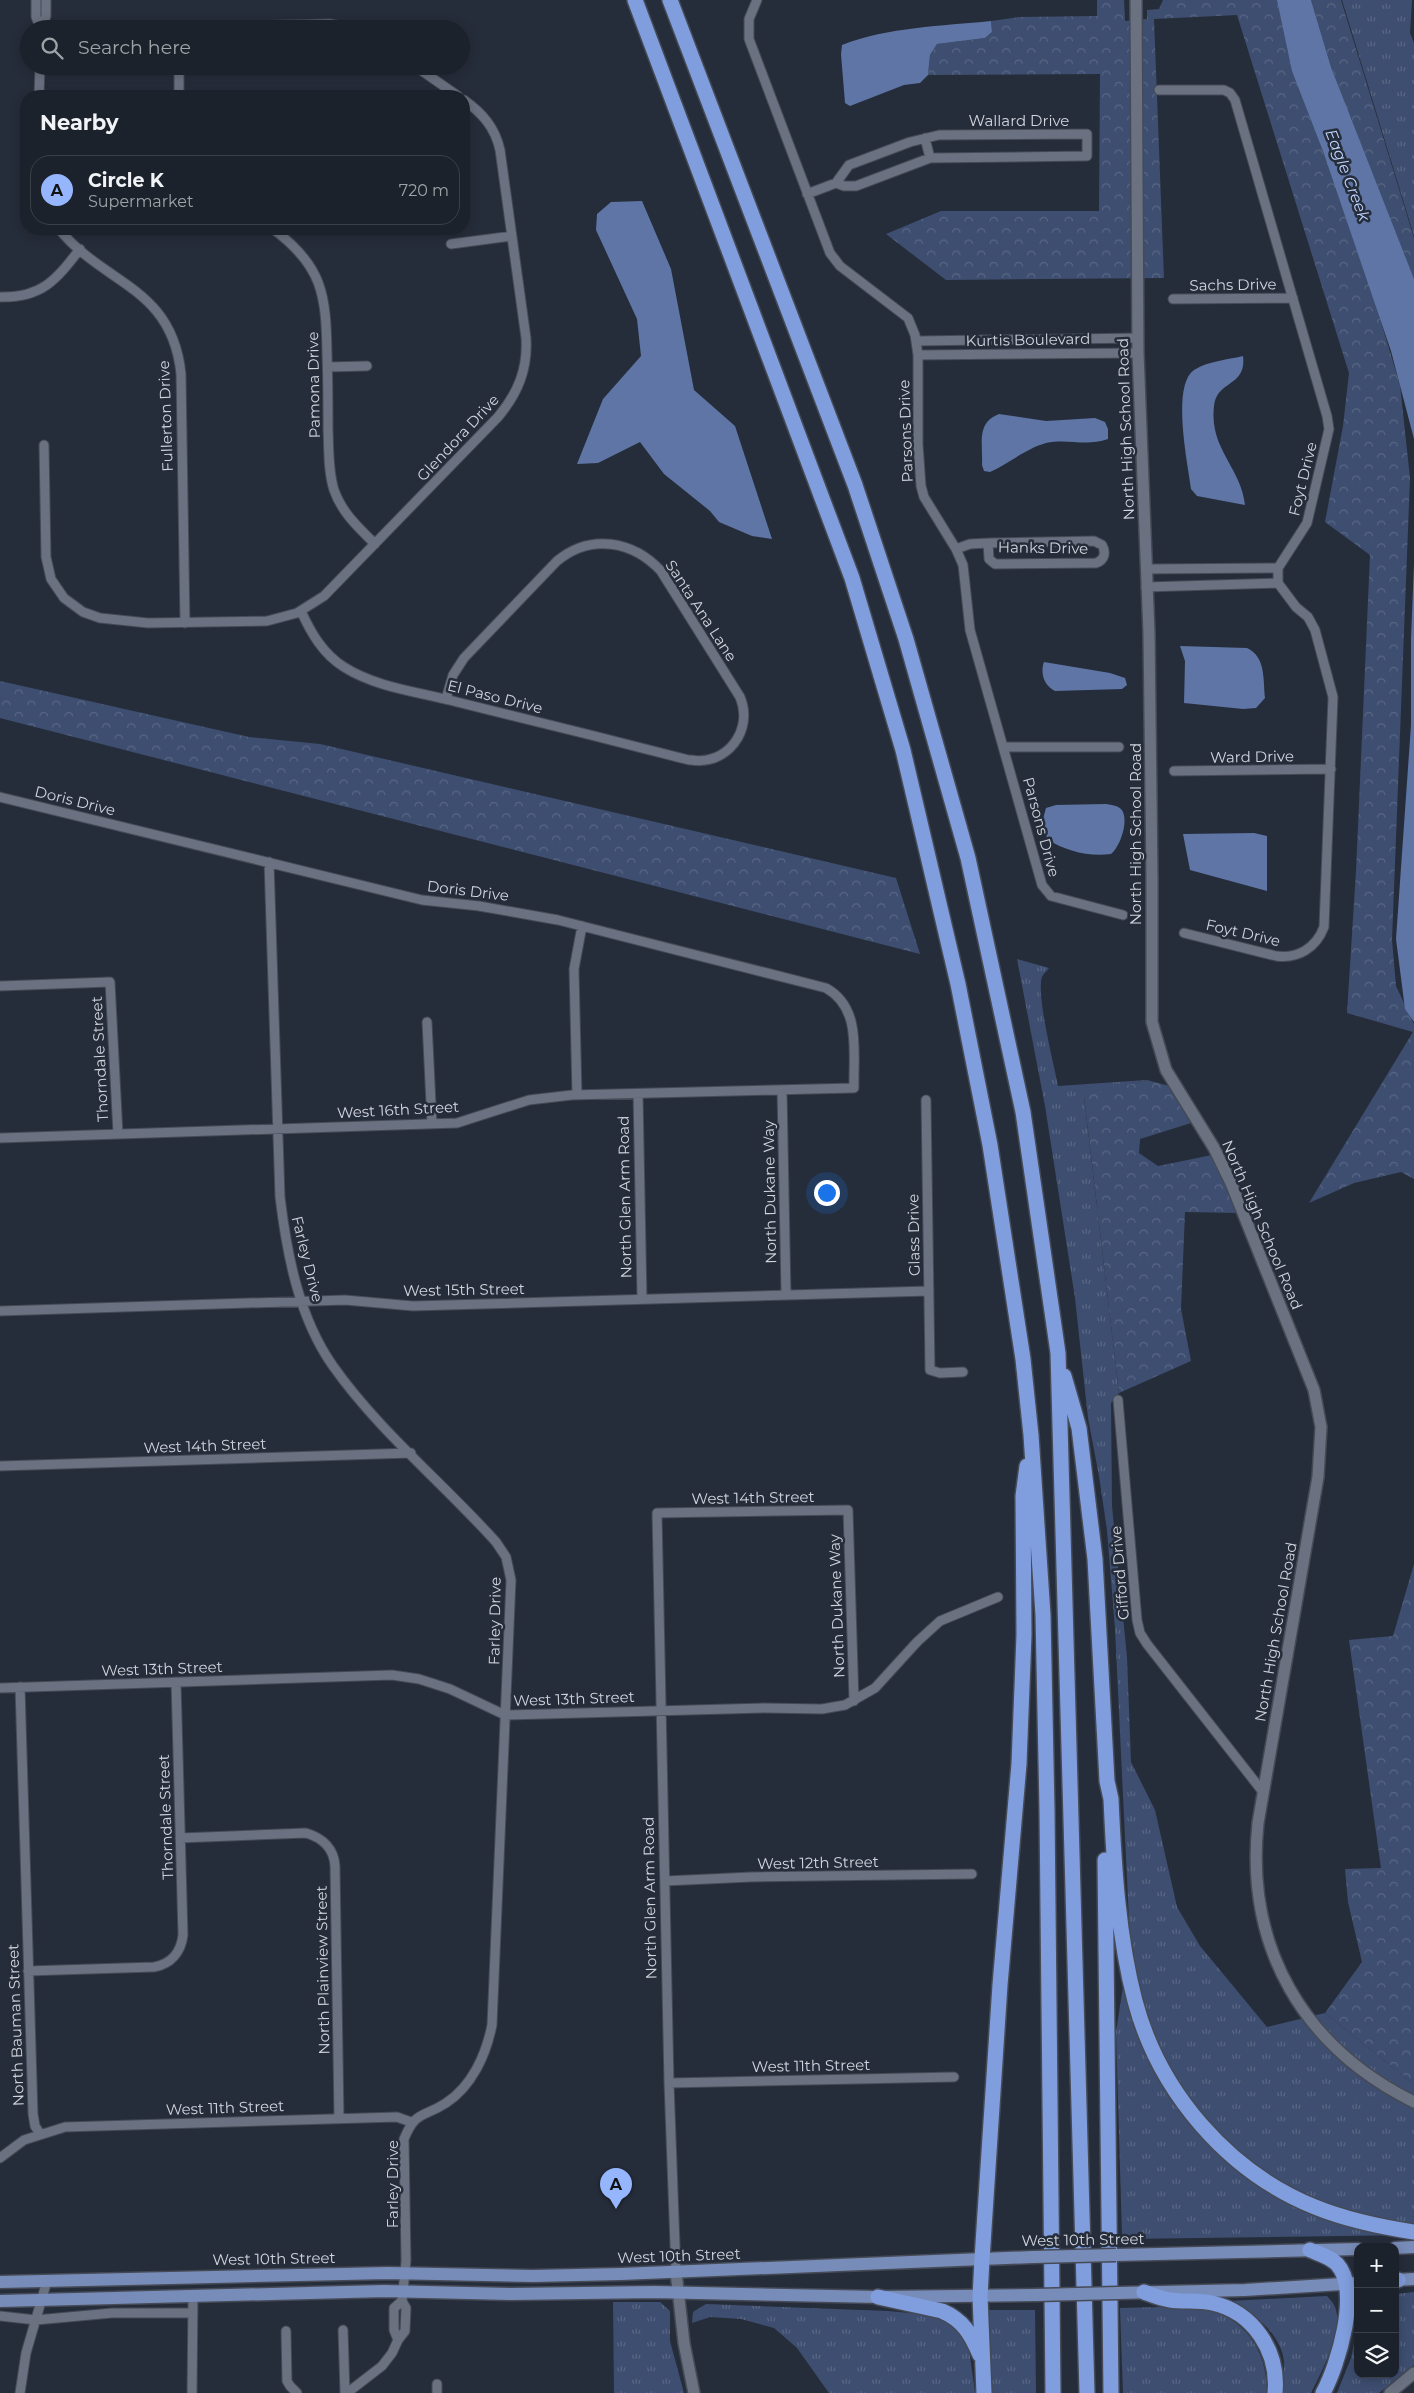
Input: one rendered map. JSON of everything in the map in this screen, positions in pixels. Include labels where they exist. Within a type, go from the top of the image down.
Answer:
[{"type":"highway","points":[[635,0],[852,578],[903,750],[939,898],[975,1065],[1023,1359],[1031,1435],[1040,1559],[1045,1712],[1053,2393]]},
{"type":"highway","points":[[670,0],[855,485],[925,701],[968,858],[1011,1048],[1034,1177],[1058,1353],[1087,2393]]},
{"type":"highway","points":[[1058,1353],[1079,1428],[1095,1559],[1107,1781],[1111,1799],[1119,1909],[1130,1982],[1144,2029],[1174,2090],[1187,2108],[1218,2142],[1254,2173],[1277,2188],[1308,2204],[1339,2216],[1414,2232]]},
{"type":"highway","points":[[984,2393],[980,2297],[1000,1994],[1019,1764],[1024,1635],[1023,1496],[1031,1435]]},
{"type":"highway","points":[[1107,1781],[1104,1799],[1111,2393]]},
{"type":"highway","points":[[1310,2250],[1334,2262],[1352,2283],[1345,2329],[1334,2371],[1323,2393]]},
{"type":"highway","points":[[1144,2292],[1169,2300],[1210,2302],[1225,2307],[1242,2317],[1257,2330],[1272,2357],[1276,2378],[1275,2393]]},
{"type":"highway","points":[[878,2297],[942,2311],[951,2315],[970,2333],[983,2361]]},
{"type":"highway","points":[[1345,2329],[1354,2313]]},
{"type":"main road","points":[[1399,2248],[1414,2247]]},
{"type":"main road","name":"West 10th Street","points":[[0,2301],[193,2296],[512,2294],[982,2259],[1354,2249]]},
{"type":"main road","name":"West 10th Street","points":[[0,2282],[406,2273],[677,2282],[878,2297],[980,2297],[1245,2290],[1352,2283]]},
{"type":"main road","points":[[1399,2280],[1414,2279]]},
{"type":"street","points":[[36,0],[38,20]]},
{"type":"street","points":[[45,20],[46,0]]},
{"type":"street","name":"Parsons Drive","points":[[757,0],[748,26],[749,39],[830,253],[834,261],[908,318],[916,341],[918,355],[918,444],[921,486],[927,503],[956,549],[964,572],[970,630],[1044,889],[1053,897],[1123,915]]},
{"type":"street","name":"North High School Road","points":[[1136,0],[1138,353],[1146,569],[1152,878],[1151,1014],[1153,1031],[1170,1078],[1214,1148],[1231,1183],[1314,1390],[1321,1426],[1318,1478],[1256,1844],[1256,1882],[1264,1929],[1279,1969],[1300,2006],[1338,2051],[1359,2068],[1414,2102]]},
{"type":"street","points":[[39,90],[40,75]]},
{"type":"street","points":[[179,75],[179,90]]},
{"type":"street","points":[[428,75],[449,90]]},
{"type":"street","name":"Foyt Drive","points":[[1159,90],[1224,90],[1230,93],[1236,100],[1327,416],[1329,430],[1307,523],[1278,568]]},
{"type":"street","name":"Glendora Drive","points":[[44,445],[46,562],[52,580],[61,595],[75,607],[100,618],[148,623],[267,621],[280,619],[301,611],[328,592],[498,417],[516,391],[525,366],[526,342],[501,154],[496,137],[484,117],[470,105]]},
{"type":"street","name":"Wallard Drive","points":[[807,194],[836,183],[849,165],[925,138],[939,135],[1087,134],[1088,156],[930,158],[856,186],[844,186],[836,183]]},
{"type":"street","points":[[925,138],[930,158]]},
{"type":"street","name":"Fullerton Drive","points":[[65,235],[80,250],[151,304],[167,326],[176,348],[181,374],[185,623]]},
{"type":"street","name":"Pamona Drive","points":[[282,235],[300,252],[312,268],[320,285],[326,312],[329,463],[333,486],[347,514],[375,544]]},
{"type":"street","points":[[451,244],[512,236]]},
{"type":"street","points":[[0,297],[30,295],[46,287],[57,278],[80,250]]},
{"type":"street","name":"Sachs Drive","points":[[1173,299],[1292,298]]},
{"type":"street","points":[[916,341],[1138,338]]},
{"type":"street","points":[[1061,339],[1061,353]]},
{"type":"street","points":[[986,340],[986,354]]},
{"type":"street","name":"Kurtis Boulevard","points":[[918,355],[1138,353]]},
{"type":"street","points":[[328,367],[367,366]]},
{"type":"street","name":"Hanks Drive","points":[[956,549],[970,544],[988,543],[1094,541],[1102,545],[1104,550],[1101,560],[1096,562],[996,564],[989,559],[988,543]]},
{"type":"street","name":"Santa Ana Lane","points":[[446,699],[453,675],[464,658],[558,561],[572,551],[585,546],[599,543],[618,544],[631,548],[647,557],[661,571],[740,697],[744,715],[741,733],[731,748],[711,760]]},
{"type":"street","points":[[1146,569],[1278,568],[1278,583],[1146,588]]},
{"type":"street","name":"Foyt Drive","points":[[1184,933],[1281,957],[1299,954],[1315,943],[1322,932],[1326,919],[1334,704],[1315,630],[1308,617],[1291,602],[1278,583]]},
{"type":"street","name":"El Paso Drive","points":[[301,611],[317,641],[343,667],[377,681],[691,760],[711,760]]},
{"type":"street","points":[[1005,748],[1118,747]]},
{"type":"street","name":"Ward Drive","points":[[1174,772],[1331,769]]},
{"type":"street","name":"Doris Drive","points":[[0,797],[422,900],[514,911],[582,926],[818,986],[830,991],[844,1003],[851,1019],[854,1088]]},
{"type":"street","name":"Farley Drive","points":[[269,862],[281,1210],[302,1302],[334,1366],[367,1408],[496,1542],[507,1562],[511,1585],[493,2016],[490,2034],[479,2064],[466,2085],[446,2103],[411,2122],[404,2139],[406,2273],[403,2296],[394,2308],[394,2330],[398,2340],[392,2353],[382,2366],[346,2393]]},
{"type":"street","points":[[577,1095],[574,969],[582,926]]},
{"type":"street","name":"Thorndale Street","points":[[0,986],[110,982],[118,1134]]},
{"type":"street","points":[[427,1022],[432,1124]]},
{"type":"street","name":"West 16th Street","points":[[0,1138],[457,1123],[529,1100],[577,1095],[854,1088]]},
{"type":"street","name":"North Dukane Way","points":[[782,1090],[786,1294]]},
{"type":"street","name":"North Glen Arm Road","points":[[638,1094],[642,1299]]},
{"type":"street","name":"Glass Drive","points":[[926,1100],[930,1370],[940,1373],[962,1372]]},
{"type":"street","name":"West 15th Street","points":[[0,1311],[345,1300],[413,1306],[929,1290]]},
{"type":"street","name":"Gifford Drive","points":[[1118,1400],[1137,1620],[1140,1633],[1264,1792]]},
{"type":"street","name":"West 14th Street","points":[[0,1466],[411,1453]]},
{"type":"street","name":"North Dukane Way","points":[[848,1510],[854,1701]]},
{"type":"street","name":"West 14th Street","points":[[657,1513],[848,1510]]},
{"type":"street","name":"North Glen Arm Road","points":[[657,1513],[669,2083],[677,2282]]},
{"type":"street","name":"West 13th Street","points":[[0,1688],[401,1676],[428,1681],[450,1689],[505,1715],[661,1710],[822,1709],[845,1705],[854,1701],[880,1683],[916,1642],[940,1622],[998,1597]]},
{"type":"street","name":"Thorndale Street","points":[[28,1971],[154,1967],[170,1961],[179,1951],[183,1935],[176,1682]]},
{"type":"street","name":"North Bauman Street","points":[[20,1687],[33,2118],[40,2134]]},
{"type":"street","name":"North Plainview Street","points":[[180,1838],[309,1834],[324,1842],[330,1850],[335,1861],[339,2118]]},
{"type":"street","name":"West 12th Street","points":[[665,1881],[751,1877],[972,1874]]},
{"type":"street","name":"West 11th Street","points":[[669,2083],[954,2077]]},
{"type":"street","name":"West 11th Street","points":[[40,2134],[65,2127],[339,2118],[397,2117],[411,2122]]},
{"type":"street","points":[[0,2158],[24,2140],[40,2134]]},
{"type":"street","points":[[20,2393],[24,2362],[47,2281]]},
{"type":"street","points":[[677,2282],[684,2343],[694,2393]]},
{"type":"street","points":[[192,2393],[193,2296]]},
{"type":"street","points":[[0,2316],[36,2320],[112,2313],[193,2313]]},
{"type":"street","points":[[286,2330],[287,2381],[297,2393]]},
{"type":"street","points":[[343,2330],[346,2393]]},
{"type":"street","points":[[1390,2393],[1414,2373]]},
{"type":"green space","points":[[1097,0],[1124,0],[1125,21],[1147,19],[1147,10],[1159,9],[1163,0],[1284,0],[1400,385],[1410,478],[1392,940],[1396,986],[1414,1024],[1414,1179],[1401,1172],[1354,1183],[1309,1203],[1413,1032],[1347,1013],[1356,871],[1370,555],[1325,522],[1343,426],[1349,373],[1237,15],[1154,19],[1164,278],[946,280],[886,234],[941,211],[1099,211],[1100,74],[928,75],[930,55],[937,44],[985,38],[992,32],[991,21],[1019,17],[1097,16]]},
{"type":"green space","points":[[1311,0],[1341,0],[1414,238],[1414,280],[1331,67]]},
{"type":"green space","points":[[1342,0],[1412,0],[1410,33],[1414,43],[1414,236]]},
{"type":"green space","points":[[0,681],[249,737],[320,744],[896,878],[920,954],[0,718]]},
{"type":"green space","points":[[1017,959],[1049,968],[1042,977],[1041,999],[1058,1086],[1147,1080],[1084,1097],[1119,1393],[1111,1403],[1112,1506],[1127,1657],[1131,1762],[1155,1810],[1177,1907],[1200,1946],[1267,2027],[1325,2013],[1414,2084],[1414,2235],[1124,2239],[1122,2236],[1116,2032],[1130,1941],[1115,1629],[1107,1530],[1088,1418],[1075,1298],[1045,1106]]},
{"type":"green space","points":[[1147,1080],[1169,1086],[1191,1123],[1140,1139],[1139,1153],[1158,1166],[1212,1155],[1238,1213],[1185,1212],[1181,1309],[1191,1361],[1119,1393],[1084,1096]]},
{"type":"green space","points":[[1414,1564],[1414,2084],[1325,2013],[1362,1962],[1348,1902],[1345,1869],[1381,1868],[1349,1640],[1393,1636]]},
{"type":"green space","points":[[1414,2292],[1414,2365],[1399,2377],[1399,2333],[1399,2294]]},
{"type":"green space","points":[[1327,2296],[1334,2305],[1337,2314],[1337,2325],[1331,2350],[1320,2374],[1311,2393],[1282,2393],[1284,2362],[1278,2342],[1256,2317],[1229,2301]]},
{"type":"green space","points":[[613,2302],[660,2302],[670,2311],[670,2341],[684,2393],[614,2393]]},
{"type":"green space","points":[[706,2304],[888,2311],[920,2314],[951,2320],[968,2341],[975,2393],[829,2393],[797,2348],[774,2328],[741,2319],[710,2317],[692,2323],[693,2312]]},
{"type":"green space","points":[[1201,2306],[1230,2319],[1241,2327],[1250,2338],[1258,2349],[1263,2362],[1267,2393],[1123,2393],[1120,2308]]},
{"type":"green space","points":[[989,2310],[1035,2310],[1036,2393],[991,2393],[988,2349]]},
{"type":"green space","points":[[1354,2343],[1354,2378],[1398,2378],[1379,2393],[1337,2393],[1351,2358]]},
{"type":"water","name":"Eagle Creek","points":[[1277,0],[1311,0],[1331,67],[1414,279],[1414,439],[1391,351],[1323,151],[1292,71]]},
{"type":"water","points":[[991,21],[992,32],[985,38],[937,44],[930,55],[928,75],[920,83],[904,85],[850,106],[845,103],[842,45],[878,34],[896,31]]},
{"type":"water","points":[[642,201],[671,269],[694,390],[735,426],[772,539],[752,536],[719,522],[710,511],[664,474],[640,442],[598,463],[577,464],[603,399],[641,356],[637,319],[596,230],[597,214],[611,202]]},
{"type":"water","points":[[1243,356],[1241,373],[1216,398],[1214,421],[1216,434],[1238,480],[1245,505],[1197,496],[1191,489],[1182,408],[1183,392],[1187,379],[1194,370],[1211,363]]},
{"type":"water","points":[[999,414],[1046,421],[1095,418],[1105,422],[1108,429],[1108,439],[1092,442],[1062,441],[1046,443],[990,472],[984,471],[982,465],[982,435],[987,423]]},
{"type":"water","points":[[1414,564],[1414,1022],[1405,1009],[1396,939],[1411,725],[1411,638]]},
{"type":"water","points":[[1180,646],[1247,648],[1258,657],[1261,663],[1265,698],[1256,708],[1243,709],[1184,703],[1185,661]]},
{"type":"water","points":[[1044,662],[1110,673],[1125,678],[1127,685],[1122,689],[1055,691],[1048,686],[1044,679],[1042,670]]},
{"type":"water","points":[[1056,805],[1114,805],[1121,809],[1124,814],[1123,833],[1118,845],[1111,854],[1094,855],[1078,852],[1062,847],[1047,839],[1043,819],[1046,808]]},
{"type":"water","points":[[1254,833],[1267,836],[1267,891],[1190,870],[1183,834]]},
{"type":"place","name":"Circle K","points":[[616,2209]]}]
